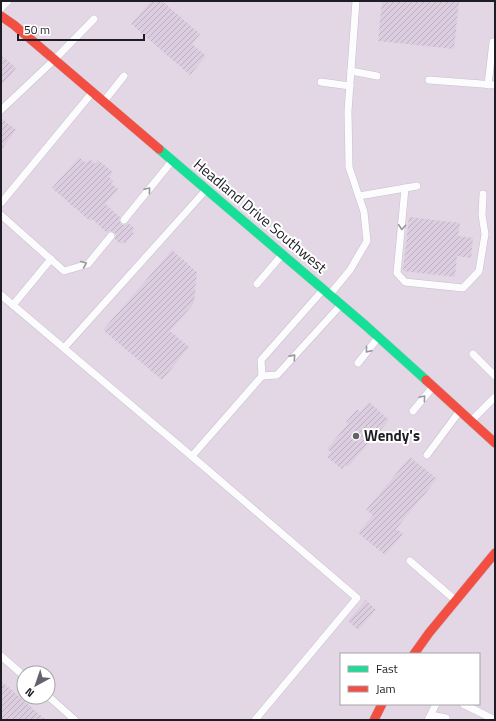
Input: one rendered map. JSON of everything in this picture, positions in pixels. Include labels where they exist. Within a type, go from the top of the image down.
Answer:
[{"type":"main road","name":"Headland Drive Southwest","points":[[2,16],[341,304],[495,444]]},
{"type":"main road","points":[[415,653],[429,633],[495,553]]},
{"type":"main road","points":[[374,720],[382,705]]},
{"type":"lane","points":[[2,16],[8,1]]},
{"type":"lane","points":[[192,456],[262,376],[261,360],[350,270],[366,240],[364,212],[349,167],[348,111],[356,1]]},
{"type":"lane","points":[[1,110],[54,60],[94,19]]},
{"type":"lane","points":[[429,80],[492,85],[493,42]]},
{"type":"lane","points":[[350,71],[377,76]]},
{"type":"lane","points":[[104,102],[124,76]]},
{"type":"lane","points":[[321,82],[350,86]]},
{"type":"lane","points":[[1,203],[93,93]]},
{"type":"lane","points":[[124,220],[173,161]]},
{"type":"lane","points":[[359,196],[417,186]]},
{"type":"lane","points":[[405,188],[397,273],[405,282],[463,288],[479,271],[485,234],[482,215],[483,194]]},
{"type":"lane","points":[[64,348],[206,189]]},
{"type":"lane","points":[[1,215],[64,271],[88,264],[111,236]]},
{"type":"lane","points":[[257,284],[282,254]]},
{"type":"lane","points":[[13,305],[50,259]]},
{"type":"lane","points":[[1,296],[192,456],[357,598],[255,720]]},
{"type":"lane","points":[[262,376],[277,375],[341,304]]},
{"type":"lane","points":[[358,363],[378,337]]},
{"type":"lane","points":[[473,354],[495,376]]},
{"type":"lane","points":[[413,410],[432,386]]},
{"type":"lane","points":[[471,421],[495,397]]},
{"type":"lane","points":[[427,455],[460,411]]},
{"type":"lane","points":[[410,561],[456,601]]},
{"type":"lane","points":[[1,656],[16,669]]},
{"type":"lane","points":[[56,703],[75,720]]},
{"type":"lane","points":[[436,705],[430,717],[446,718]]},
{"type":"lane","points":[[466,705],[495,720]]},
{"type":"shaded area","points":[[1,1],[495,1],[495,720],[1,720]]},
{"type":"building","points":[[151,1],[162,1],[200,34],[192,44],[206,56],[190,75],[131,24]]},
{"type":"building","points":[[382,1],[459,1],[454,49],[378,41]]},
{"type":"building","points":[[1,55],[16,68],[1,86]]},
{"type":"building","points":[[1,118],[16,130],[1,150]]},
{"type":"building","points":[[79,157],[86,163],[90,159],[95,164],[98,160],[113,172],[109,177],[113,181],[111,183],[118,189],[105,204],[120,217],[119,220],[121,224],[124,225],[128,223],[135,229],[132,232],[134,233],[125,244],[123,242],[121,244],[115,239],[116,235],[114,232],[110,231],[107,233],[92,219],[90,221],[52,188]]},
{"type":"building","points":[[409,217],[460,223],[458,236],[473,238],[471,258],[457,256],[455,277],[403,271]]},
{"type":"building","points":[[172,250],[197,272],[194,303],[170,331],[189,347],[162,380],[103,330]]},
{"type":"building","name":"Wendy's","points":[[369,402],[389,420],[348,467],[345,465],[342,469],[327,457],[331,452],[327,449],[348,424],[346,422],[357,409],[360,412]]},
{"type":"building","points":[[410,457],[437,479],[396,529],[403,534],[385,555],[358,533],[373,515],[366,510]]},
{"type":"building","points":[[366,600],[376,610],[358,630],[348,621]]},
{"type":"building","points":[[1,681],[16,694],[16,705],[29,705],[46,720],[1,720]]},
{"type":"traffic: fast","points":[[159,149],[365,325],[426,380]]},
{"type":"traffic: jam","points":[[1,16],[14,25],[159,149]]},
{"type":"traffic: jam","points":[[426,380],[495,443]]},
{"type":"traffic: jam","points":[[415,653],[429,633],[495,553]]},
{"type":"traffic: jam","points":[[374,720],[382,705]]},
{"type":"place","name":"Wendy's","points":[[356,436]]}]
